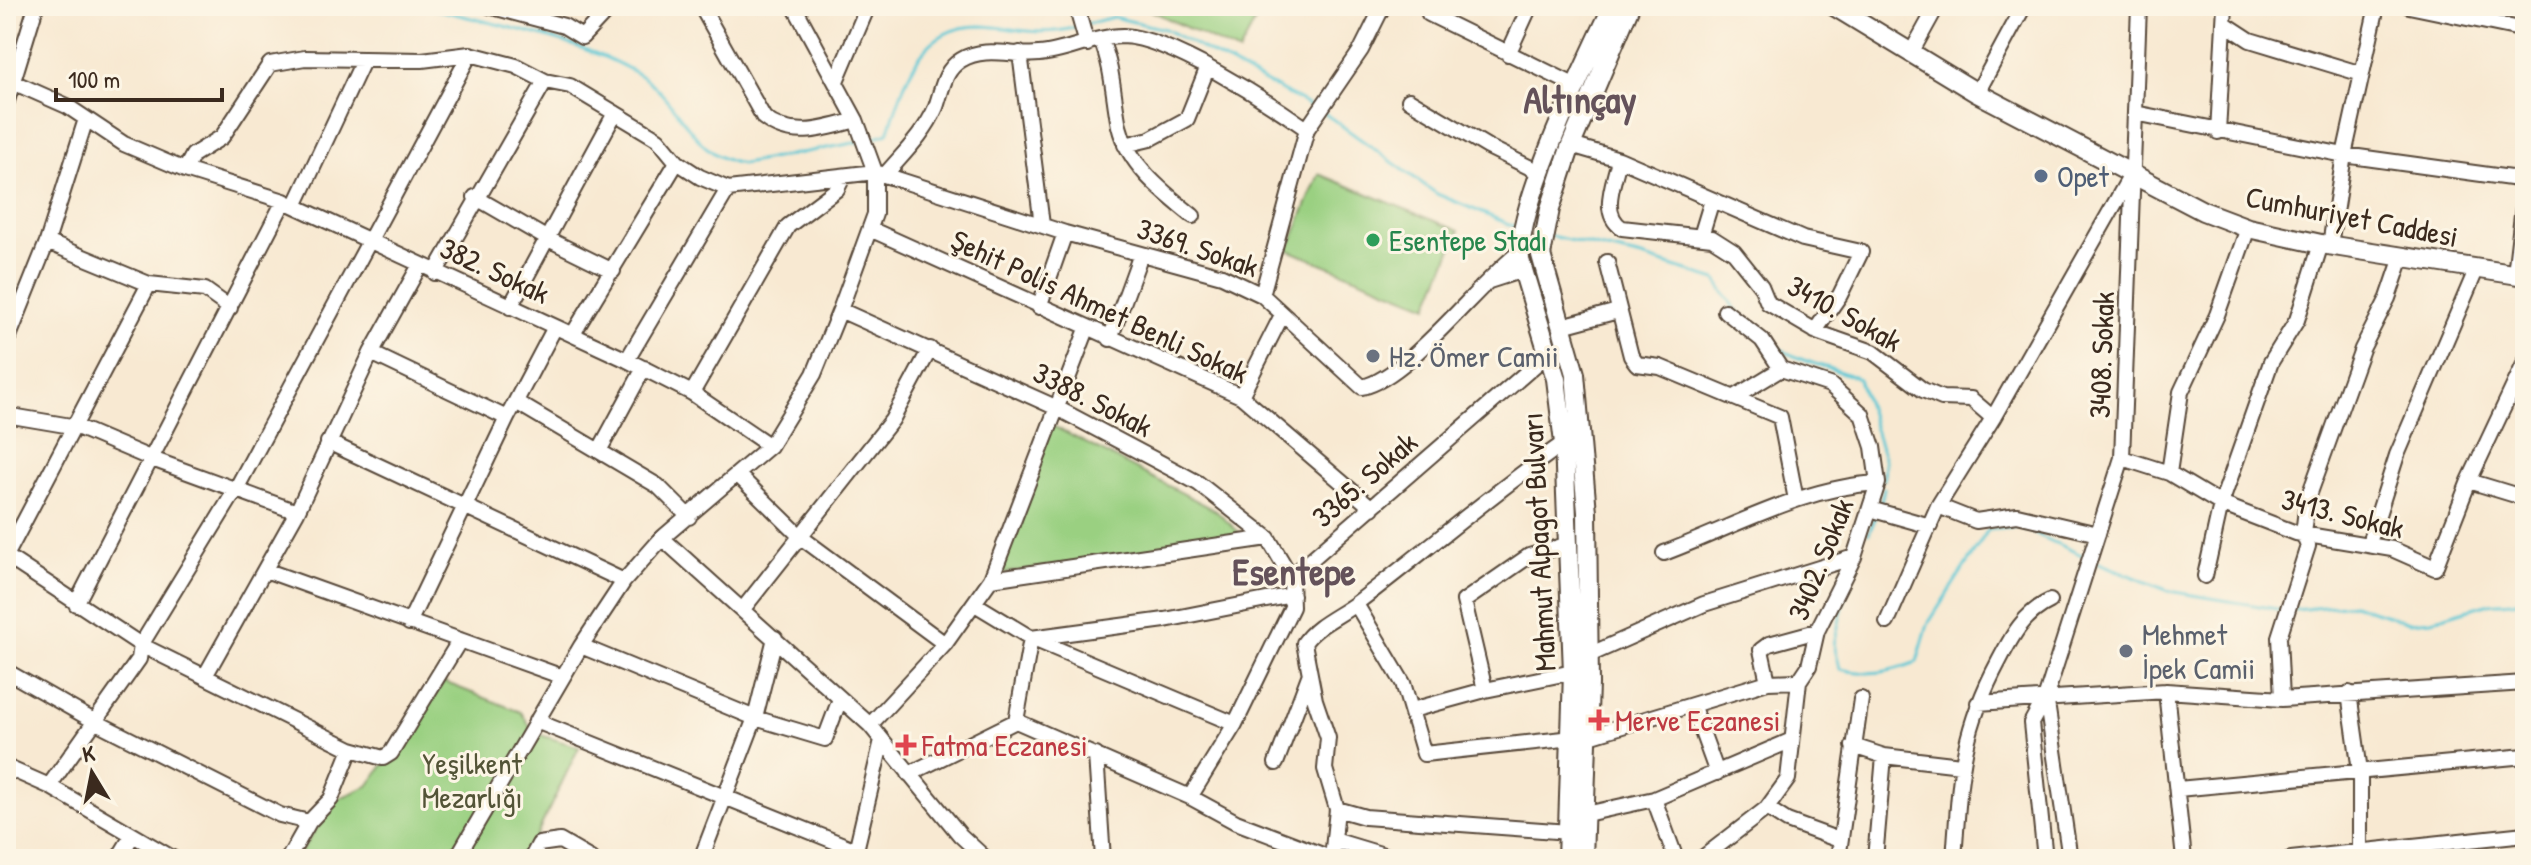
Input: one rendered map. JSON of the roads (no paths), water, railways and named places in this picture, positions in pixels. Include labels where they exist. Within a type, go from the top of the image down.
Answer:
[{"type":"main road","points":[[1521,255],[1529,204],[1613,6]]},
{"type":"main road","name":"Mahmut Alpagot Bulvarı","points":[[1567,859],[1589,655],[1587,512],[1575,374],[1542,264],[1542,250],[1550,209],[1571,145],[1630,6]]},
{"type":"main road","name":"Cumhuriyet Caddesi","points":[[1841,8],[1977,93],[2203,211],[2248,228],[2326,244],[2520,275]]},
{"type":"main road","name":"Mahmut Alpagot Bulvarı","points":[[1521,255],[1560,403],[1573,672],[1586,814],[1583,859]]},
{"type":"street","points":[[6,104],[9,81],[36,6]]},
{"type":"street","points":[[489,6],[564,26],[582,37],[611,6]]},
{"type":"street","points":[[701,6],[764,118],[776,128],[795,132],[820,130],[856,120]]},
{"type":"street","points":[[456,859],[581,646],[624,581],[662,538],[739,476],[770,446],[814,374],[840,310],[875,214],[880,173],[836,81],[794,6]]},
{"type":"street","points":[[836,81],[868,6]]},
{"type":"street","points":[[1262,295],[1307,129],[1361,50],[1383,6]]},
{"type":"street","points":[[1508,54],[1530,6]]},
{"type":"street","points":[[1911,53],[1937,6]]},
{"type":"street","points":[[1977,93],[2024,6]]},
{"type":"street","name":"3408. Sokak","points":[[2045,859],[2031,723],[2046,696],[2122,458],[2139,6]]},
{"type":"street","points":[[2218,132],[2225,6]]},
{"type":"street","points":[[2205,576],[2221,504],[2271,362],[2297,320],[2326,244],[2377,6]]},
{"type":"street","points":[[2409,6],[2525,30]]},
{"type":"street","points":[[1078,12],[1111,67],[1125,145],[1147,175],[1193,216]]},
{"type":"street","points":[[1429,14],[1578,87]]},
{"type":"street","points":[[2224,23],[2250,40],[2362,74]]},
{"type":"street","points":[[185,170],[193,155],[222,137],[270,64],[305,58],[422,60],[470,54],[516,66],[545,81],[570,86],[658,139],[677,162],[700,177],[728,189],[880,173],[926,126],[952,67],[962,59],[979,53],[1054,52],[1133,37],[1207,69],[1278,108],[1307,129]]},
{"type":"street","points":[[1020,53],[1042,225]]},
{"type":"street","points":[[49,786],[139,659],[141,645],[235,491],[470,54]]},
{"type":"street","points":[[76,604],[364,59]]},
{"type":"street","points":[[1125,145],[1150,139],[1187,119],[1207,69]]},
{"type":"street","name":"382. Sokak","points":[[9,81],[67,106],[124,144],[185,170],[289,204],[644,368],[692,393],[770,446]]},
{"type":"street","points":[[435,273],[475,197],[545,81]]},
{"type":"street","points":[[1409,100],[1488,147],[1541,173]]},
{"type":"street","points":[[510,307],[615,113]]},
{"type":"street","points":[[2135,113],[2344,155],[2525,180]]},
{"type":"street","points":[[6,344],[47,242],[86,119]]},
{"type":"street","points":[[1571,145],[1619,159],[1803,239],[1861,252],[1840,295],[1815,331]]},
{"type":"street","name":"3410. Sokak","points":[[1619,159],[1609,204],[1615,223],[1622,228],[1701,236],[1724,242],[1761,286],[1768,303],[1815,331],[1873,352],[1923,390],[1942,398],[1971,399],[1993,418]]},
{"type":"street","points":[[573,334],[677,162]]},
{"type":"street","name":"3369. Sokak","points":[[880,173],[1065,233],[1222,276],[1262,295],[1362,387],[1386,378],[1489,281],[1495,271],[1521,255]]},
{"type":"street","points":[[1887,622],[1938,506],[1993,418],[2131,175]]},
{"type":"street","points":[[692,393],[788,226],[837,189],[843,177]]},
{"type":"street","points":[[627,360],[728,189]]},
{"type":"street","points":[[2520,275],[2525,190]]},
{"type":"street","points":[[475,197],[546,238],[613,271]]},
{"type":"street","points":[[1701,236],[1712,200]]},
{"type":"street","points":[[2169,473],[2181,392],[2217,315],[2248,228]]},
{"type":"street","name":"Şehit Polis Ahmet Benli Sokak","points":[[870,229],[1241,396],[1372,508]]},
{"type":"street","points":[[1039,307],[1065,233]]},
{"type":"street","points":[[47,242],[149,284],[205,290],[230,308]]},
{"type":"street","points":[[1110,339],[1141,254]]},
{"type":"street","points":[[2282,699],[2279,637],[2308,546],[2303,534],[2307,501],[2327,439],[2402,257]]},
{"type":"street","points":[[1607,262],[1631,356],[1637,364],[1660,367],[1780,417],[1796,500]]},
{"type":"street","points":[[205,676],[297,512],[371,353],[420,265]]},
{"type":"street","points":[[2369,543],[2397,455],[2477,268]]},
{"type":"street","points":[[149,284],[77,427],[6,556],[141,645],[351,749],[383,758],[391,753],[460,640]]},
{"type":"street","name":"3388. Sokak","points":[[840,310],[1055,407],[1198,483],[1268,538],[1291,577]]},
{"type":"street","points":[[1562,326],[1618,311]]},
{"type":"street","points":[[1725,311],[1762,340],[1781,369],[1735,397]]},
{"type":"street","points":[[1241,396],[1282,315]]},
{"type":"street","points":[[409,623],[507,418],[555,327]]},
{"type":"street","points":[[870,725],[945,644],[991,579],[1087,329]]},
{"type":"street","points":[[743,609],[892,420],[930,349]]},
{"type":"street","points":[[371,353],[507,418]]},
{"type":"street","name":"3365. Sokak","points":[[1291,577],[1549,353]]},
{"type":"street","name":"3413. Sokak","points":[[2122,458],[2169,473],[2221,504],[2303,534],[2369,543],[2392,549],[2435,568],[2469,481],[2525,362]]},
{"type":"street","points":[[599,451],[644,368]]},
{"type":"street","name":"3402. Sokak","points":[[1701,859],[1767,808],[1788,779],[1799,681],[1809,666],[1817,631],[1854,557],[1873,510],[1878,483],[1873,447],[1862,414],[1830,385],[1781,369]]},
{"type":"street","points":[[516,402],[658,486],[689,517]]},
{"type":"street","points":[[6,415],[77,427],[152,459],[297,512]]},
{"type":"street","points":[[328,442],[624,581]]},
{"type":"street","points":[[909,774],[1016,721],[1190,797],[1236,822],[1332,859],[1337,809],[1327,786],[1328,738],[1309,675],[1304,643],[1310,634],[1356,604],[1502,487],[1564,443]]},
{"type":"street","points":[[739,476],[802,538],[945,644]]},
{"type":"street","points":[[2469,481],[2525,498]]},
{"type":"street","points":[[1664,553],[1796,500],[1843,485],[1878,483]]},
{"type":"street","points":[[1938,506],[1976,521],[2017,515],[2098,534]]},
{"type":"street","points":[[1873,510],[1930,526]]},
{"type":"street","points":[[662,538],[870,725],[960,835],[986,859]]},
{"type":"street","points":[[991,579],[1268,538]]},
{"type":"street","points":[[1485,690],[1464,601],[1529,556],[1569,544]]},
{"type":"street","points":[[1589,655],[1704,604],[1854,557]]},
{"type":"street","points":[[265,570],[563,677]]},
{"type":"street","points":[[1190,797],[1235,724],[1292,607],[1291,577]]},
{"type":"street","points":[[1031,638],[1165,620],[1292,595]]},
{"type":"street","points":[[1954,859],[1961,765],[1978,703],[2011,639],[2033,609],[2050,601]]},
{"type":"street","points":[[975,604],[1031,638],[1235,724]]},
{"type":"street","points":[[1356,604],[1403,683],[1424,754],[1579,738],[1693,707],[1768,682],[1799,681]]},
{"type":"street","points":[[1768,682],[1761,650],[1769,644],[1817,631]]},
{"type":"street","points":[[701,859],[755,718],[775,638]]},
{"type":"street","points":[[1016,721],[1031,638]]},
{"type":"street","points":[[581,646],[755,718],[825,739],[840,699]]},
{"type":"street","points":[[6,671],[94,721],[280,815],[309,822]]},
{"type":"street","points":[[1412,710],[1485,690],[1573,672]]},
{"type":"street","points":[[1276,763],[1309,675]]},
{"type":"street","points":[[1978,703],[2046,696],[2166,691],[2282,699],[2525,683]]},
{"type":"street","points":[[2166,691],[2184,859]]},
{"type":"street","points":[[2349,693],[2360,771],[2360,855]]},
{"type":"street","points":[[2046,696],[2070,859]]},
{"type":"street","points":[[1838,859],[1861,699]]},
{"type":"street","points":[[1693,707],[1717,773]]},
{"type":"street","points":[[536,721],[726,798],[855,855],[882,740]]},
{"type":"street","points":[[1586,814],[1654,799],[1792,740]]},
{"type":"street","points":[[1853,746],[1884,756],[1961,765]]},
{"type":"street","points":[[288,859],[309,822],[331,799],[351,749]]},
{"type":"street","points":[[1096,755],[1103,859]]},
{"type":"street","points":[[1875,859],[1884,756]]},
{"type":"street","points":[[2178,789],[2525,756]]},
{"type":"street","points":[[6,767],[49,786],[174,859]]},
{"type":"street","points":[[1654,799],[1676,859]]},
{"type":"street","points":[[1767,808],[1787,821],[1839,840]]},
{"type":"street","points":[[1337,809],[1365,817],[1569,832]]},
{"type":"street","points":[[2291,859],[2360,855],[2525,834]]},
{"type":"street","points":[[118,859],[132,836]]},
{"type":"street","points":[[1334,840],[1397,859]]},
{"type":"street","points":[[531,859],[539,844],[560,841],[591,859]]},
{"type":"waterway","points":[[424,6],[537,34],[620,64],[657,89],[700,141],[726,160],[743,164],[859,142]]},
{"type":"waterway","points":[[1084,25],[1113,17],[1165,29],[1314,108]]},
{"type":"waterway","points":[[867,140],[888,133],[908,77],[928,47],[941,36],[980,26],[1039,32],[1077,27]]},
{"type":"waterway","points":[[1324,113],[1437,194],[1516,227]]},
{"type":"waterway","points":[[1551,236],[1642,257],[1716,280],[1734,308],[1746,319]]},
{"type":"waterway","points":[[1769,340],[1801,359],[1859,379],[1885,461],[1884,480]]},
{"type":"waterway","points":[[1880,507],[1884,488]]},
{"type":"waterway","points":[[1869,533],[1877,514]]},
{"type":"waterway","points":[[1849,580],[1834,644],[1840,669],[1879,672],[1917,662],[1928,624],[1988,530],[2020,527],[2084,556]]},
{"type":"waterway","points":[[2094,561],[2169,591],[2283,610]]},
{"type":"waterway","points":[[2295,610],[2353,604],[2409,622],[2432,620],[2486,604],[2525,601]]},
{"type":"place","name":"Opet","points":[[2041,176]]},
{"type":"place","name":"Esentepe Stadı","points":[[1373,240]]},
{"type":"place","name":"Hz. Ömer Camii","points":[[1373,356]]},
{"type":"place","name":"Mehmet İpek Camii","points":[[2126,651]]},
{"type":"place","name":"Merve Eczanesi","points":[[1599,720]]},
{"type":"place","name":"Fatma Eczanesi","points":[[906,745]]},
{"type":"district","name":"Altınçay","points":[[1580,99]]},
{"type":"district","name":"Esentepe","points":[[1294,571]]},
{"type":"park label","name":"Yeşilkent Mezarlığı","points":[[472,780]]}]
